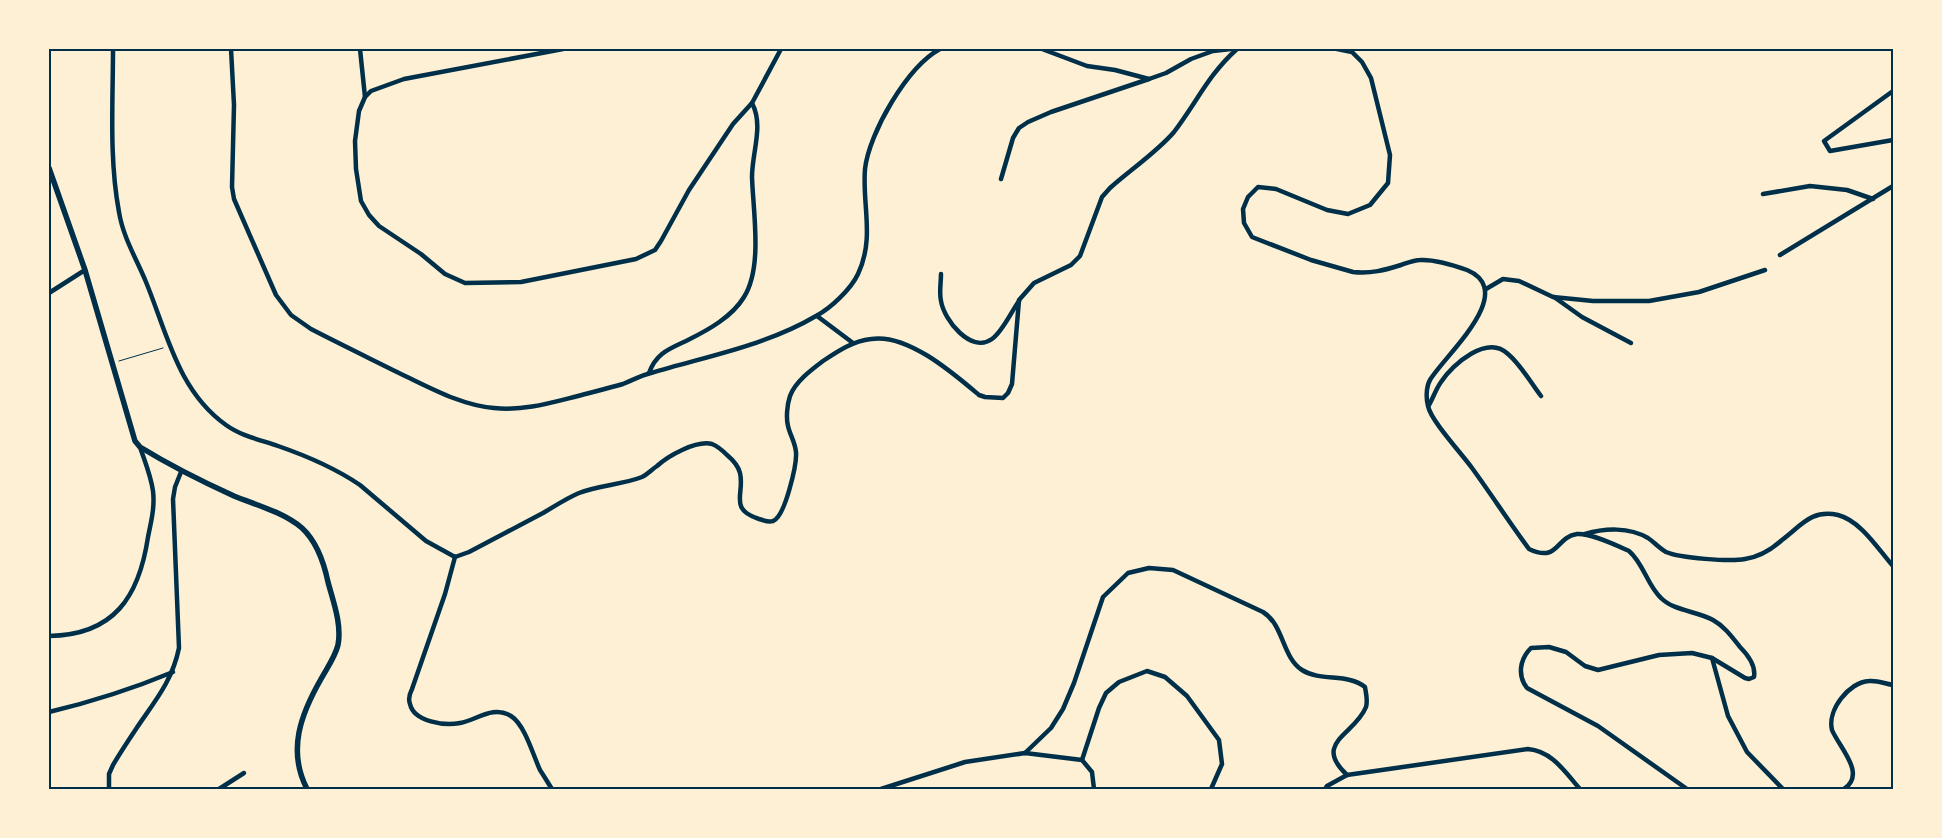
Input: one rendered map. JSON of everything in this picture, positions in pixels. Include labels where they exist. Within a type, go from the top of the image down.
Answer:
[{"type":"street","points":[[113,49],[114,175],[119,212],[127,241],[145,280],[169,346],[190,389],[200,403],[228,426],[252,438],[313,460],[349,478],[426,542],[454,557],[470,552],[578,494],[641,477],[680,451],[702,444],[712,444],[723,450],[734,461],[739,470],[739,496],[742,510],[752,517],[770,522],[779,517],[792,478],[796,453],[794,440],[788,426],[790,396],[798,383],[818,365],[853,343],[872,338],[898,342],[911,347],[944,367],[979,394],[986,397],[1003,398],[1008,393],[1012,384],[1019,300]]},
{"type":"street","points":[[231,49],[234,105],[232,187],[234,199],[276,295],[292,315],[311,329],[444,395],[492,408],[512,410],[533,407],[624,383],[649,373],[739,349],[785,332],[817,316],[836,302],[858,276],[866,250],[868,219],[865,171],[871,143],[876,131],[909,76],[933,52],[940,49]]},
{"type":"street","points":[[360,49],[365,97],[357,121],[355,141],[356,169],[361,201],[369,215],[379,226],[421,254],[446,274],[465,284],[521,282],[636,259],[655,250],[689,190],[733,124],[752,103],[781,49]]},
{"type":"street","points":[[365,97],[371,91],[404,79],[563,49]]},
{"type":"street","points":[[1042,49],[1086,66],[1116,70],[1149,79]]},
{"type":"street","points":[[1001,179],[1013,138],[1019,128],[1028,122],[1051,112],[1166,73],[1191,59],[1213,51],[1231,49]]},
{"type":"street","points":[[941,274],[940,300],[944,313],[952,326],[970,340],[983,343],[993,338],[1019,300],[1034,283],[1076,261],[1080,256],[1102,197],[1174,132],[1209,78],[1237,49]]},
{"type":"street","points":[[1337,49],[1352,52],[1362,62],[1371,78],[1390,155],[1388,183],[1370,205],[1348,214],[1326,210],[1276,189],[1258,187],[1248,197],[1243,209],[1244,223],[1252,237],[1311,260],[1353,272],[1366,274],[1420,260],[1453,264],[1482,279],[1486,290],[1482,309],[1471,329],[1429,382],[1427,393],[1428,407],[1435,420],[1472,467],[1529,548],[1538,553],[1547,553],[1574,534],[1584,534],[1598,530],[1620,530],[1635,532],[1672,554],[1705,559],[1743,560],[1754,557],[1781,542],[1809,517],[1825,513],[1840,516],[1858,526],[1893,566]]},
{"type":"street","points":[[1893,91],[1824,141],[1830,151],[1893,140]]},
{"type":"street","points":[[649,373],[656,358],[671,348],[706,331],[726,316],[745,296],[754,268],[755,248],[752,174],[758,125],[756,110],[752,103]]},
{"type":"street","points":[[49,168],[85,270],[131,435],[140,447],[151,481],[153,509],[147,547],[139,576],[131,593],[117,611],[105,621],[89,630],[75,634],[49,636]]},
{"type":"street","points":[[1764,194],[1810,186],[1847,190],[1873,198]]},
{"type":"street","points":[[1780,255],[1893,186]]},
{"type":"street","points":[[49,293],[85,270]]},
{"type":"street","points":[[1553,296],[1593,301],[1648,301],[1699,292],[1765,270]]},
{"type":"street","points":[[1486,290],[1503,279],[1519,281],[1553,296],[1582,317],[1631,343]]},
{"type":"street","points":[[817,316],[853,343]]},
{"type":"street","points":[[1428,407],[1441,382],[1456,364],[1479,349],[1488,348],[1500,349],[1508,354],[1541,396]]},
{"type":"street","points":[[140,447],[182,472],[293,522],[311,538],[325,568],[336,611],[339,635],[338,646],[334,656],[306,705],[300,726],[297,754],[307,789]]},
{"type":"street","points":[[109,789],[109,774],[113,765],[164,690],[173,672],[179,648],[173,499],[175,487],[182,472]]},
{"type":"street","points":[[1584,534],[1629,551],[1635,556],[1661,599],[1670,605],[1714,621],[1728,632],[1746,653],[1754,667],[1754,677],[1745,678],[1712,658],[1692,653],[1665,654],[1598,670],[1585,666],[1566,652],[1549,647],[1531,648],[1525,654],[1521,668],[1521,680],[1527,688],[1598,726],[1687,789]]},
{"type":"street","points":[[454,557],[446,594],[412,689],[410,704],[413,711],[421,716],[433,722],[449,724],[461,723],[485,713],[498,712],[510,716],[520,726],[552,789]]},
{"type":"street","points":[[1025,754],[1051,728],[1063,709],[1074,683],[1103,597],[1128,574],[1149,568],[1173,570],[1263,612],[1275,622],[1294,663],[1303,670],[1359,682],[1366,687],[1367,700],[1365,709],[1335,745],[1333,752],[1336,765],[1347,775]]},
{"type":"street","points":[[1712,658],[1728,716],[1743,745],[1747,752],[1783,789]]},
{"type":"street","points":[[1082,760],[1106,692],[1118,682],[1147,671],[1165,677],[1187,696],[1219,740],[1222,764],[1211,789]]},
{"type":"street","points":[[49,712],[90,702],[173,672]]},
{"type":"street","points":[[1844,789],[1849,786],[1853,779],[1853,767],[1834,737],[1830,725],[1832,716],[1843,697],[1854,686],[1870,681],[1893,686]]},
{"type":"street","points":[[1325,789],[1347,775],[1528,749],[1543,752],[1560,765],[1580,789]]},
{"type":"street","points":[[881,789],[965,762],[1025,754],[1082,760],[1092,772],[1094,789]]},
{"type":"street","points":[[218,789],[244,773]]},
{"type":"path","points":[[111,364],[169,346]]}]
